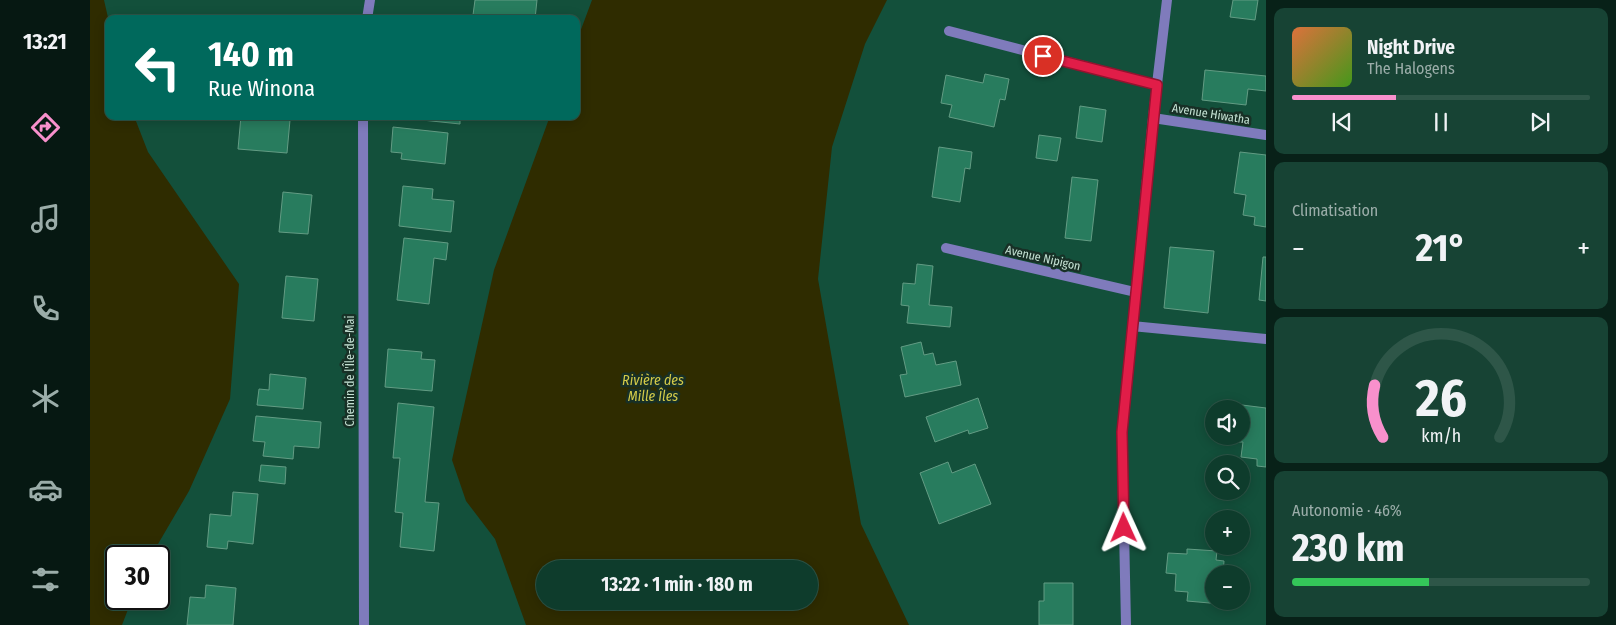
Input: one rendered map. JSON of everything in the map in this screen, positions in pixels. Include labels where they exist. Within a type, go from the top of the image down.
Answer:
[{"type":"street","points":[[368,15],[370,0]]},
{"type":"street","points":[[1126,625],[1122,432],[1153,118],[1167,0]]},
{"type":"street","points":[[949,32],[1157,85]]},
{"type":"street","name":"Avenue Hiwatha","points":[[1153,118],[1266,135]]},
{"type":"street","name":"Chemin de l'Île-de-Mai","points":[[363,120],[364,625]]},
{"type":"street","name":"Avenue Nipigon","points":[[946,248],[1135,292]]},
{"type":"street","points":[[1132,326],[1266,338]]},
{"type":"water","points":[[90,0],[104,0],[107,15],[105,15],[105,120],[136,120],[148,152],[239,284],[230,399],[189,491],[157,545],[105,545],[105,610],[128,610],[122,625],[90,625]]},
{"type":"water","name":"Rivière des Mille Îles","points":[[592,0],[887,0],[865,44],[832,147],[818,279],[861,524],[909,625],[526,625],[495,539],[466,501],[452,460],[494,270],[549,120],[580,120],[580,32]]},
{"type":"building","points":[[475,0],[537,0],[535,15],[473,15]]},
{"type":"building","points":[[1233,0],[1258,0],[1255,20],[1230,17]]},
{"type":"building","points":[[1205,70],[1266,76],[1266,91],[1248,89],[1246,105],[1202,100]]},
{"type":"building","points":[[985,74],[1009,79],[1005,100],[1000,99],[994,127],[949,117],[952,105],[941,103],[946,75],[983,83]]},
{"type":"building","points":[[1080,106],[1106,110],[1102,142],[1076,138]]},
{"type":"building","points":[[241,120],[290,120],[287,153],[238,149]]},
{"type":"building","points":[[422,120],[460,120],[460,124]]},
{"type":"building","points":[[393,127],[448,133],[445,164],[401,159],[402,153],[391,152]]},
{"type":"building","points":[[1039,135],[1061,138],[1057,161],[1036,158]]},
{"type":"building","points":[[939,147],[972,152],[970,169],[965,168],[960,202],[932,197]]},
{"type":"building","points":[[1240,152],[1266,155],[1266,227],[1254,225],[1255,217],[1243,215],[1246,195],[1234,193]]},
{"type":"building","points":[[1072,177],[1098,180],[1091,241],[1065,238]]},
{"type":"building","points":[[403,186],[433,189],[432,199],[454,201],[451,232],[399,226]]},
{"type":"building","points":[[283,192],[312,195],[308,234],[279,232]]},
{"type":"building","points":[[404,238],[448,243],[446,260],[434,258],[429,304],[397,300]]},
{"type":"building","points":[[1170,247],[1214,251],[1208,313],[1164,308]]},
{"type":"building","points":[[1263,257],[1266,257],[1266,301],[1259,300]]},
{"type":"building","points":[[917,264],[933,266],[929,305],[952,307],[950,327],[907,323],[909,306],[901,305],[903,283],[915,284]]},
{"type":"building","points":[[286,276],[318,279],[314,321],[282,318]]},
{"type":"building","points":[[921,342],[924,355],[933,353],[936,365],[956,361],[961,385],[905,397],[900,375],[907,374],[901,347]]},
{"type":"building","points":[[388,349],[422,352],[421,359],[435,360],[432,391],[385,387]]},
{"type":"building","points":[[270,374],[306,378],[303,409],[257,405],[259,389],[269,390]]},
{"type":"building","points":[[978,398],[988,428],[969,434],[968,430],[935,442],[926,417]]},
{"type":"building","points":[[398,403],[434,407],[425,502],[439,503],[434,551],[400,547],[403,513],[395,512],[400,458],[393,458]]},
{"type":"building","points":[[1250,406],[1266,408],[1266,467],[1257,466],[1257,459],[1250,458],[1250,455],[1241,455],[1243,445],[1250,445]]},
{"type":"building","points":[[256,416],[321,422],[319,448],[294,446],[293,459],[263,456],[265,442],[253,441]]},
{"type":"building","points":[[948,462],[952,473],[975,464],[991,504],[939,524],[920,473]]},
{"type":"building","points":[[261,465],[286,467],[285,484],[259,481]]},
{"type":"building","points":[[233,492],[258,494],[253,544],[228,541],[227,549],[207,547],[210,514],[231,516]]},
{"type":"building","points":[[1187,549],[1205,550],[1205,555],[1217,555],[1216,560],[1224,561],[1224,565],[1205,565],[1205,603],[1187,601],[1188,592],[1175,591],[1176,574],[1166,573],[1168,553],[1187,554]]},
{"type":"building","points":[[1044,583],[1073,583],[1073,625],[1039,625],[1039,601],[1044,601]]},
{"type":"building","points":[[206,585],[236,588],[233,625],[187,625],[190,597],[205,598]]},
{"type":"route","points":[[1043,56],[1157,85],[1122,432],[1124,528]]}]
